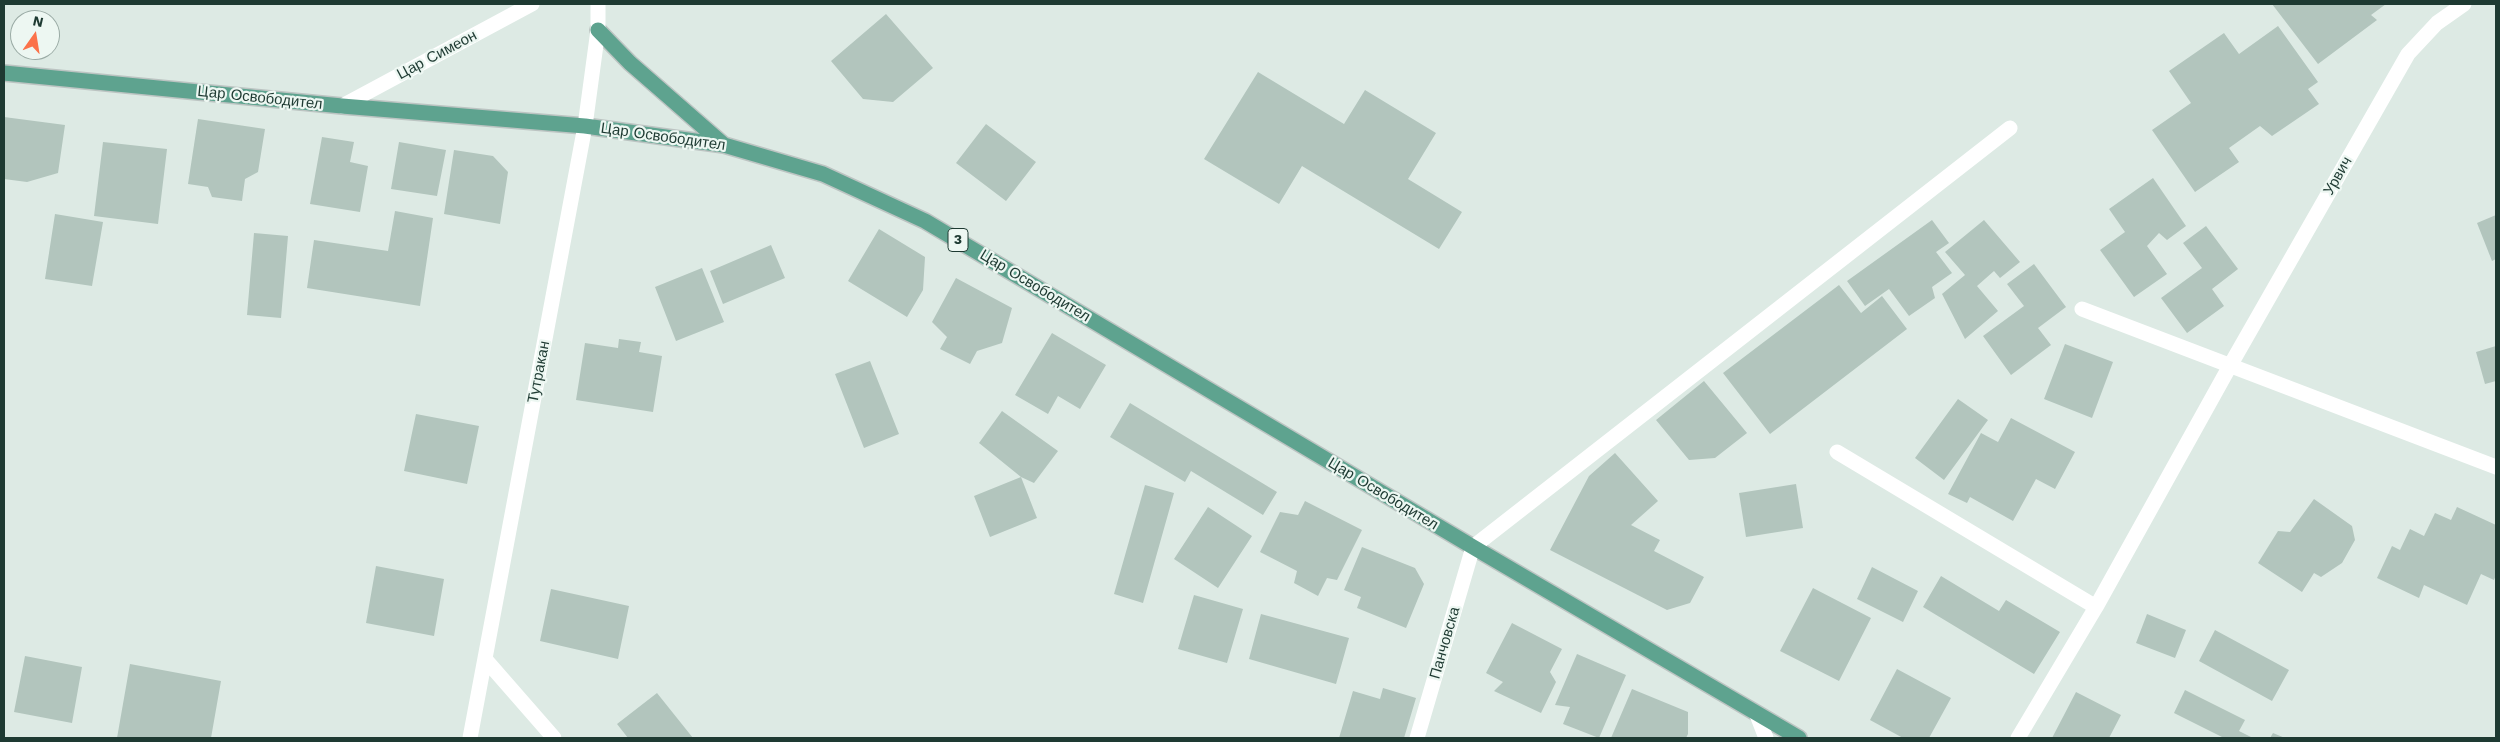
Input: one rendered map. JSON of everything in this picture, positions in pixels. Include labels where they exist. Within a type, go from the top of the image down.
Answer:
[{"type":"main road","points":[[598,30],[630,63],[724,145]]},
{"type":"main road","name":"Цар Освободител","points":[[4,73],[342,106],[585,126],[724,145],[823,174],[925,221],[1757,715],[1799,738]]},
{"type":"street","name":"Цар Симеон","points":[[342,106],[532,4]]},
{"type":"street","name":"Тутракан","points":[[470,738],[585,126],[598,30],[598,4]]},
{"type":"street","name":"Урвич","points":[[2018,738],[2096,607],[2231,364],[2408,54],[2437,23],[2464,4]]},
{"type":"street","points":[[1474,547],[2010,128]]},
{"type":"street","points":[[2082,309],[2231,364],[2496,467]]},
{"type":"street","points":[[1837,452],[2096,607]]},
{"type":"street","name":"Панчовска","points":[[1417,738],[1474,547]]},
{"type":"street","points":[[485,659],[554,738]]},
{"type":"street","points":[[1757,715],[1766,738]]},
{"type":"building","points":[[2272,4],[2386,4],[2371,15],[2377,20],[2318,64]]},
{"type":"building","points":[[886,14],[933,68],[893,102],[863,99],[831,61]]},
{"type":"building","points":[[2278,26],[2318,82],[2308,89],[2319,104],[2272,136],[2260,126],[2229,148],[2239,162],[2195,192],[2152,130],[2191,103],[2169,71],[2224,33],[2239,54]]},
{"type":"building","points":[[1258,72],[1344,124],[1365,90],[1436,133],[1408,179],[1462,212],[1439,249],[1302,166],[1279,204],[1204,159]]},
{"type":"building","points":[[4,117],[65,125],[58,173],[27,182],[4,179]]},
{"type":"building","points":[[198,119],[265,129],[258,172],[245,179],[242,201],[212,197],[208,187],[188,184]]},
{"type":"building","points":[[986,124],[1036,162],[1006,201],[956,163]]},
{"type":"building","points":[[322,137],[354,142],[350,162],[368,166],[360,212],[310,204]]},
{"type":"building","points":[[103,142],[167,149],[158,224],[94,216]]},
{"type":"building","points":[[399,142],[446,150],[437,196],[391,189]]},
{"type":"building","points":[[454,150],[493,156],[508,172],[500,224],[444,214]]},
{"type":"building","points":[[2153,178],[2186,226],[2167,240],[2159,233],[2147,246],[2167,274],[2134,297],[2100,250],[2125,232],[2109,209]]},
{"type":"building","points":[[395,211],[433,218],[420,306],[307,288],[314,240],[388,251]]},
{"type":"building","points":[[55,214],[103,222],[92,286],[45,279]]},
{"type":"building","points":[[2496,215],[2496,259],[2492,261],[2477,223]]},
{"type":"building","points":[[1932,220],[1949,243],[1936,252],[1952,273],[1932,287],[1935,298],[1909,316],[1889,289],[1865,306],[1847,281]]},
{"type":"building","points":[[1984,220],[2020,262],[2000,278],[1994,271],[1977,286],[1998,311],[1965,339],[1942,294],[1965,275],[1945,252]]},
{"type":"building","points":[[2206,226],[2238,269],[2212,289],[2224,306],[2187,333],[2161,298],[2202,268],[2183,243]]},
{"type":"building","points":[[879,229],[925,257],[923,290],[907,317],[848,281]]},
{"type":"building","points":[[254,233],[288,236],[281,318],[247,315]]},
{"type":"building","points":[[771,245],[785,278],[723,304],[710,271]]},
{"type":"building","points":[[2034,264],[2066,307],[2038,328],[2051,345],[2011,375],[1983,336],[2024,306],[2007,284]]},
{"type":"building","points":[[702,268],[724,322],[676,341],[655,287]]},
{"type":"building","points":[[956,278],[1012,308],[1002,343],[977,351],[970,364],[940,349],[947,337],[932,322]]},
{"type":"building","points":[[1839,285],[1861,313],[1882,296],[1907,329],[1770,434],[1723,373]]},
{"type":"building","points":[[1052,333],[1106,365],[1080,409],[1058,396],[1048,414],[1015,395]]},
{"type":"building","points":[[619,339],[641,342],[639,352],[662,356],[653,412],[576,400],[585,343],[618,348]]},
{"type":"building","points":[[2065,344],[2113,362],[2092,418],[2044,399]]},
{"type":"building","points":[[2496,346],[2496,381],[2485,384],[2476,352]]},
{"type":"building","points":[[870,361],[899,434],[864,448],[835,374]]},
{"type":"building","points":[[1704,381],[1747,433],[1715,458],[1689,460],[1656,420]]},
{"type":"building","points":[[1958,399],[1988,420],[1944,480],[1915,458]]},
{"type":"building","points":[[1130,403],[1277,492],[1263,515],[1191,471],[1185,482],[1110,437]]},
{"type":"building","points":[[1002,411],[1058,451],[1034,483],[1021,477],[979,443]]},
{"type":"building","points":[[416,414],[479,426],[467,484],[404,471]]},
{"type":"building","points":[[2011,418],[2075,452],[2055,489],[2036,479],[2013,521],[1970,497],[1967,503],[1948,494],[1981,433],[1998,442]]},
{"type":"building","points":[[1615,453],[1658,501],[1631,525],[1660,540],[1654,551],[1704,577],[1690,603],[1667,610],[1550,550],[1589,476]]},
{"type":"building","points":[[1021,477],[1037,518],[990,537],[974,496]]},
{"type":"building","points":[[1796,484],[1803,528],[1746,537],[1739,493]]},
{"type":"building","points":[[1145,485],[1174,493],[1143,603],[1114,594]]},
{"type":"building","points":[[2314,499],[2352,526],[2355,540],[2342,563],[2321,577],[2314,573],[2302,592],[2258,563],[2278,531],[2290,532]]},
{"type":"building","points":[[1305,501],[1362,530],[1337,580],[1327,578],[1318,596],[1294,583],[1297,571],[1260,552],[1280,512],[1298,515]]},
{"type":"building","points":[[1208,507],[1252,536],[1218,588],[1174,559]]},
{"type":"building","points":[[2457,507],[2496,525],[2496,575],[2494,580],[2481,574],[2467,605],[2424,585],[2419,598],[2377,578],[2392,546],[2400,550],[2410,529],[2424,536],[2435,513],[2451,520]]},
{"type":"building","points":[[1362,547],[1415,568],[1424,584],[1406,628],[1357,608],[1361,597],[1344,590]]},
{"type":"building","points":[[376,566],[444,579],[434,636],[366,623]]},
{"type":"building","points":[[1872,567],[1918,591],[1903,622],[1857,599]]},
{"type":"building","points":[[1941,576],[1999,611],[2006,600],[2060,632],[2034,674],[1923,607]]},
{"type":"building","points":[[1813,588],[1871,618],[1839,681],[1780,651]]},
{"type":"building","points":[[551,589],[629,606],[618,659],[540,641]]},
{"type":"building","points":[[1194,595],[1243,609],[1227,663],[1178,649]]},
{"type":"building","points":[[1261,614],[1349,638],[1336,684],[1249,659]]},
{"type":"building","points":[[2147,614],[2186,630],[2175,658],[2136,643]]},
{"type":"building","points":[[1512,623],[1562,649],[1550,672],[1556,682],[1541,713],[1494,691],[1503,682],[1486,673]]},
{"type":"building","points":[[2215,630],[2289,670],[2272,701],[2199,661]]},
{"type":"building","points":[[1577,654],[1626,675],[1599,738],[1563,724],[1570,707],[1555,705]]},
{"type":"building","points":[[25,656],[82,667],[72,723],[14,712]]},
{"type":"building","points":[[130,664],[221,681],[211,738],[117,738]]},
{"type":"building","points":[[1897,669],[1951,698],[1929,738],[1903,738],[1870,720]]},
{"type":"building","points":[[1383,688],[1416,698],[1404,738],[1339,738],[1353,691],[1380,699]]},
{"type":"building","points":[[1632,689],[1688,712],[1688,734],[1686,738],[1611,738]]},
{"type":"building","points":[[2185,690],[2245,720],[2239,731],[2253,738],[2224,738],[2174,713]]},
{"type":"building","points":[[2076,692],[2121,715],[2109,738],[2052,738]]},
{"type":"building","points":[[657,693],[693,738],[628,738],[617,724]]},
{"type":"building","points":[[2273,733],[2285,738],[2270,738]]}]
